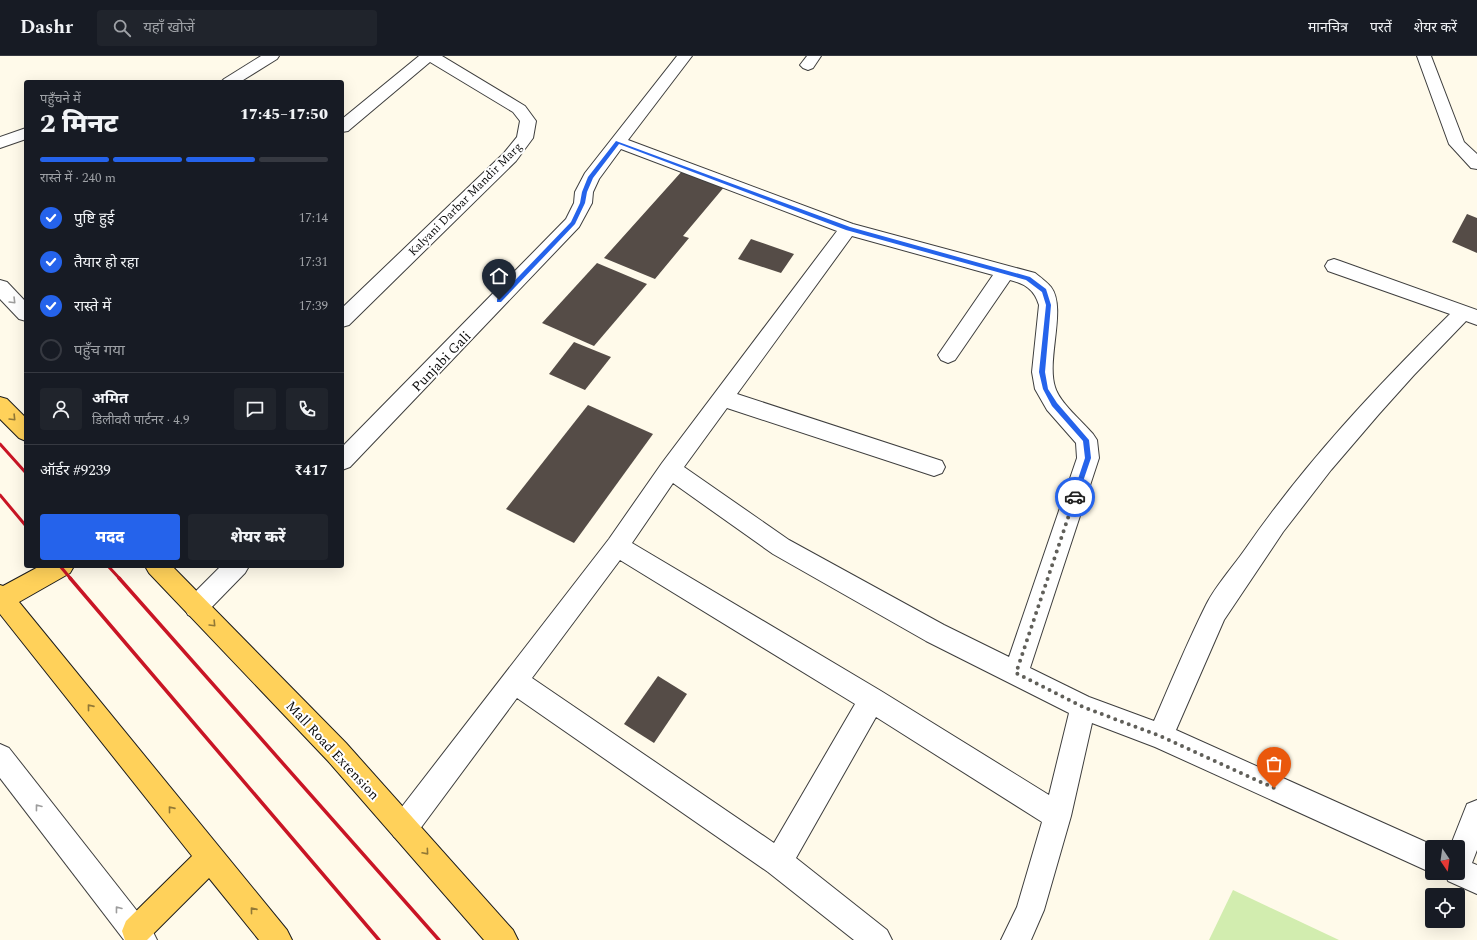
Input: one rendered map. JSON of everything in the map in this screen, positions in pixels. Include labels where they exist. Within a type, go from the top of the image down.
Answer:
[{"type":"main road","points":[[0,405],[24,430]]},
{"type":"main road","points":[[58,568],[1,599],[277,940]]},
{"type":"main road","name":"Mall Road Extension","points":[[159,568],[337,752],[503,940]]},
{"type":"main road","points":[[139,936],[210,857]]},
{"type":"street","points":[[232,80],[272,56]]},
{"type":"street","points":[[344,125],[429,56]]},
{"type":"street","name":"Kalyani Darbar Mandir Marg","points":[[344,318],[510,157],[525,138],[528,121],[519,109],[429,56]]},
{"type":"street","name":"Punjabi Gali","points":[[344,459],[573,223],[583,203],[584,192],[591,177],[684,56]]},
{"type":"street","points":[[1424,56],[1457,144],[1477,164]]},
{"type":"street","points":[[0,143],[24,134]]},
{"type":"street","points":[[618,142],[848,229],[1028,278],[1044,291],[1048,305],[1042,372],[1046,389],[1054,404],[1086,440],[1088,458],[1016,673]]},
{"type":"street","points":[[404,827],[617,546],[670,469],[848,229]]},
{"type":"street","points":[[1160,736],[1215,612],[1275,525],[1323,464],[1407,369],[1470,315],[1334,266]]},
{"type":"street","points":[[948,355],[1005,272]]},
{"type":"street","points":[[0,288],[24,312]]},
{"type":"street","points":[[723,398],[934,467]]},
{"type":"street","points":[[670,469],[781,547],[935,634],[1083,707],[1160,736],[1425,856]]},
{"type":"street","points":[[617,546],[872,700],[1057,816]]},
{"type":"street","points":[[196,607],[235,568]]},
{"type":"street","points":[[514,681],[778,862],[877,940]]},
{"type":"street","points":[[778,862],[872,700]]},
{"type":"street","points":[[1016,940],[1030,910],[1057,816],[1083,707]]},
{"type":"street","points":[[0,757],[139,936]]},
{"type":"street","points":[[1465,845],[1477,814]]},
{"type":"street","points":[[1465,874],[1477,880]]},
{"type":"green space","points":[[1233,890],[1339,940],[1209,940]]},
{"type":"building","points":[[683,170],[725,186],[683,236],[689,238],[655,279],[604,258]]},
{"type":"building","points":[[1467,214],[1477,218],[1477,253],[1452,242]]},
{"type":"building","points":[[751,239],[794,254],[781,273],[738,259]]},
{"type":"building","points":[[597,263],[647,284],[594,346],[542,323]]},
{"type":"building","points":[[574,342],[611,357],[585,390],[549,374]]},
{"type":"building","points":[[588,405],[653,434],[574,543],[506,509]]},
{"type":"building","points":[[658,676],[687,694],[654,743],[624,724]]},
{"type":"railway","points":[[0,444],[24,471]]},
{"type":"railway","points":[[0,495],[24,524]]},
{"type":"railway","points":[[62,568],[71,579]]},
{"type":"railway","points":[[110,568],[120,579]]},
{"type":"railway","points":[[70,578],[379,940]]},
{"type":"railway","points":[[119,578],[439,940]]},
{"type":"way so far","points":[[1075,497],[1016,673],[1083,707],[1160,736],[1274,788]]},
{"type":"route","points":[[499,300],[573,223],[583,203],[584,192],[591,177],[618,142],[848,229],[1028,278],[1044,291],[1048,305],[1042,372],[1046,389],[1054,404],[1086,440],[1088,458],[1075,497]]}]
